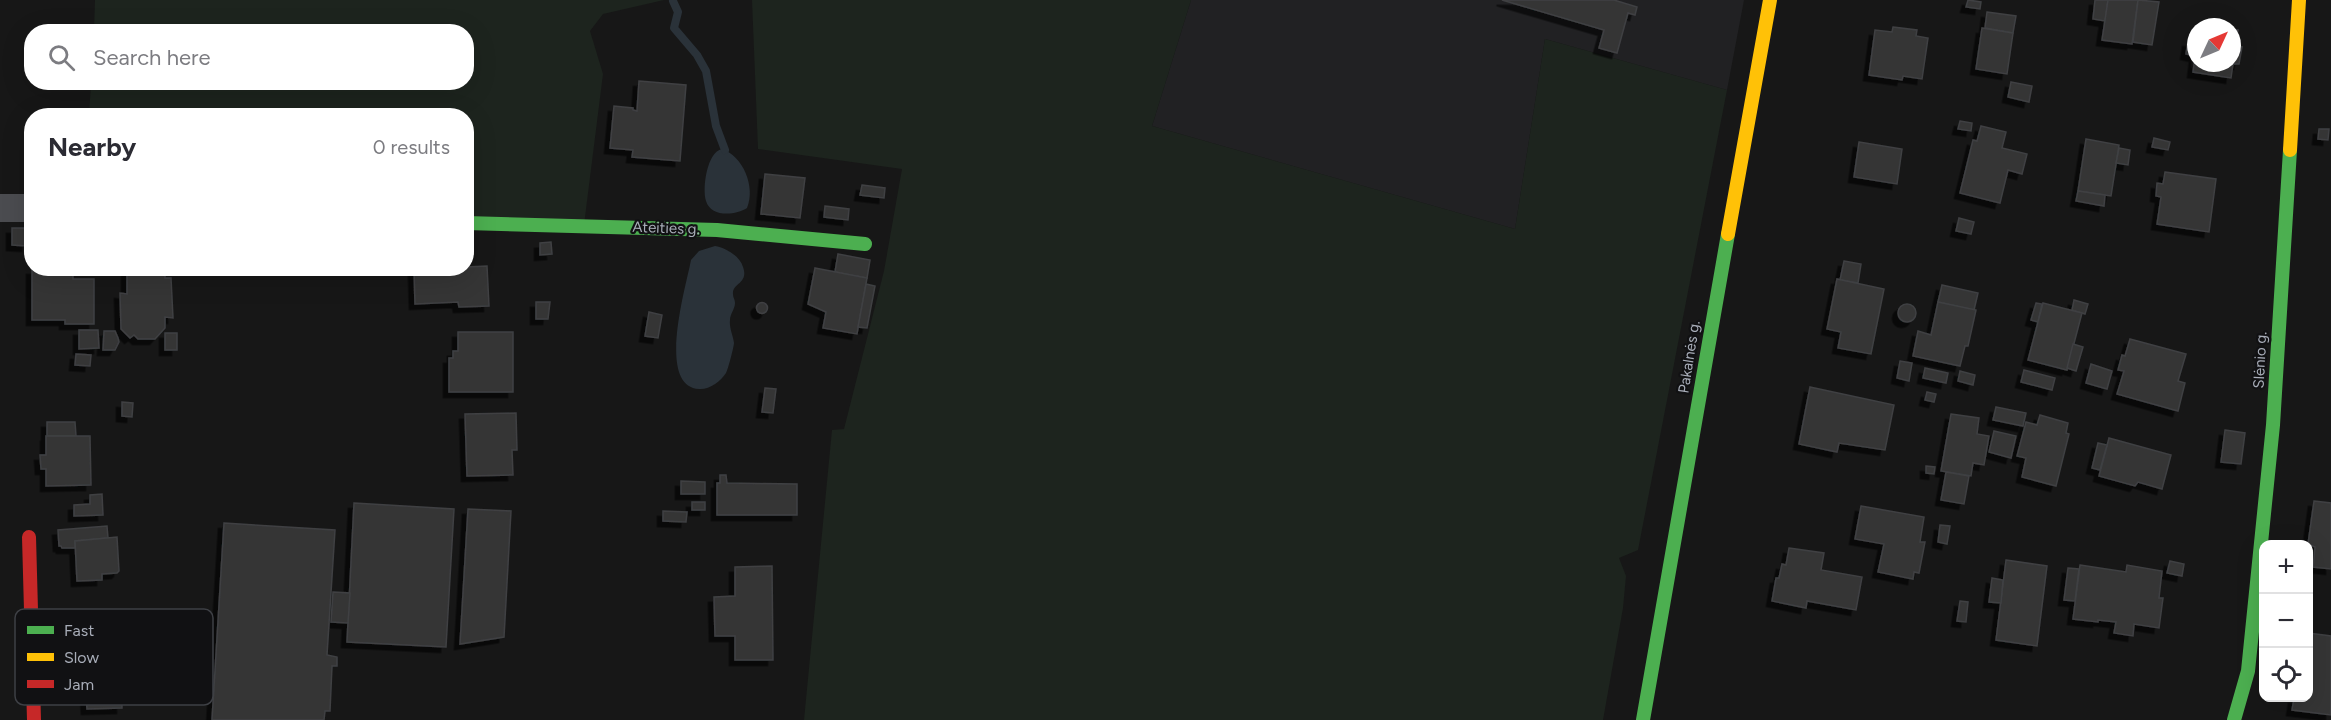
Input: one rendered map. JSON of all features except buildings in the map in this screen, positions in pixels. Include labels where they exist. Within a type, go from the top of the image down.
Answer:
[{"type":"street","name":"Pakalnės g.","points":[[1641,717],[1770,0]]},
{"type":"street","name":"Slėnio g.","points":[[2234,720],[2248,672],[2273,425],[2299,0]]},
{"type":"street","points":[[0,208],[24,208]]},
{"type":"street","name":"Ateities g.","points":[[474,223],[717,230],[865,244]]},
{"type":"street","points":[[29,537],[31,609]]},
{"type":"street","points":[[34,705],[34,720]]},
{"type":"shaded area","points":[[95,0],[664,0],[603,14],[590,31],[603,74],[584,225],[474,223],[474,108],[89,108],[91,90],[474,90],[474,24],[94,24]]},
{"type":"shaded area","points":[[752,0],[1191,0],[1152,126],[1515,229],[1545,39],[1727,90],[1638,550],[1619,558],[1626,576],[1623,608],[1603,720],[804,720],[832,430],[844,429],[884,271],[902,169],[758,149]]},
{"type":"shaded area","points":[[1191,0],[1744,0],[1727,90],[1545,39],[1515,229],[1152,126]]},
{"type":"shaded area","points":[[722,149],[742,165],[749,182],[747,208],[737,212],[718,213],[706,201],[705,180],[709,163]]},
{"type":"shaded area","points":[[715,246],[739,259],[744,277],[733,290],[735,305],[730,323],[734,343],[727,371],[714,384],[699,389],[686,384],[679,371],[676,354],[677,334],[691,260],[699,251]]},
{"type":"waterway","points":[[673,1],[678,12],[674,28],[697,55],[706,71],[716,126],[725,150]]},
{"type":"traffic: fast","points":[[2234,720],[2248,671],[2273,425],[2290,150]]},
{"type":"traffic: fast","points":[[474,223],[717,230],[865,244]]},
{"type":"traffic: fast","points":[[1643,720],[1728,234]]},
{"type":"traffic: slow","points":[[1728,234],[1770,0]]},
{"type":"traffic: slow","points":[[2290,150],[2299,0]]},
{"type":"traffic: jam","points":[[29,537],[31,609]]},
{"type":"traffic: jam","points":[[34,705],[34,720]]}]
